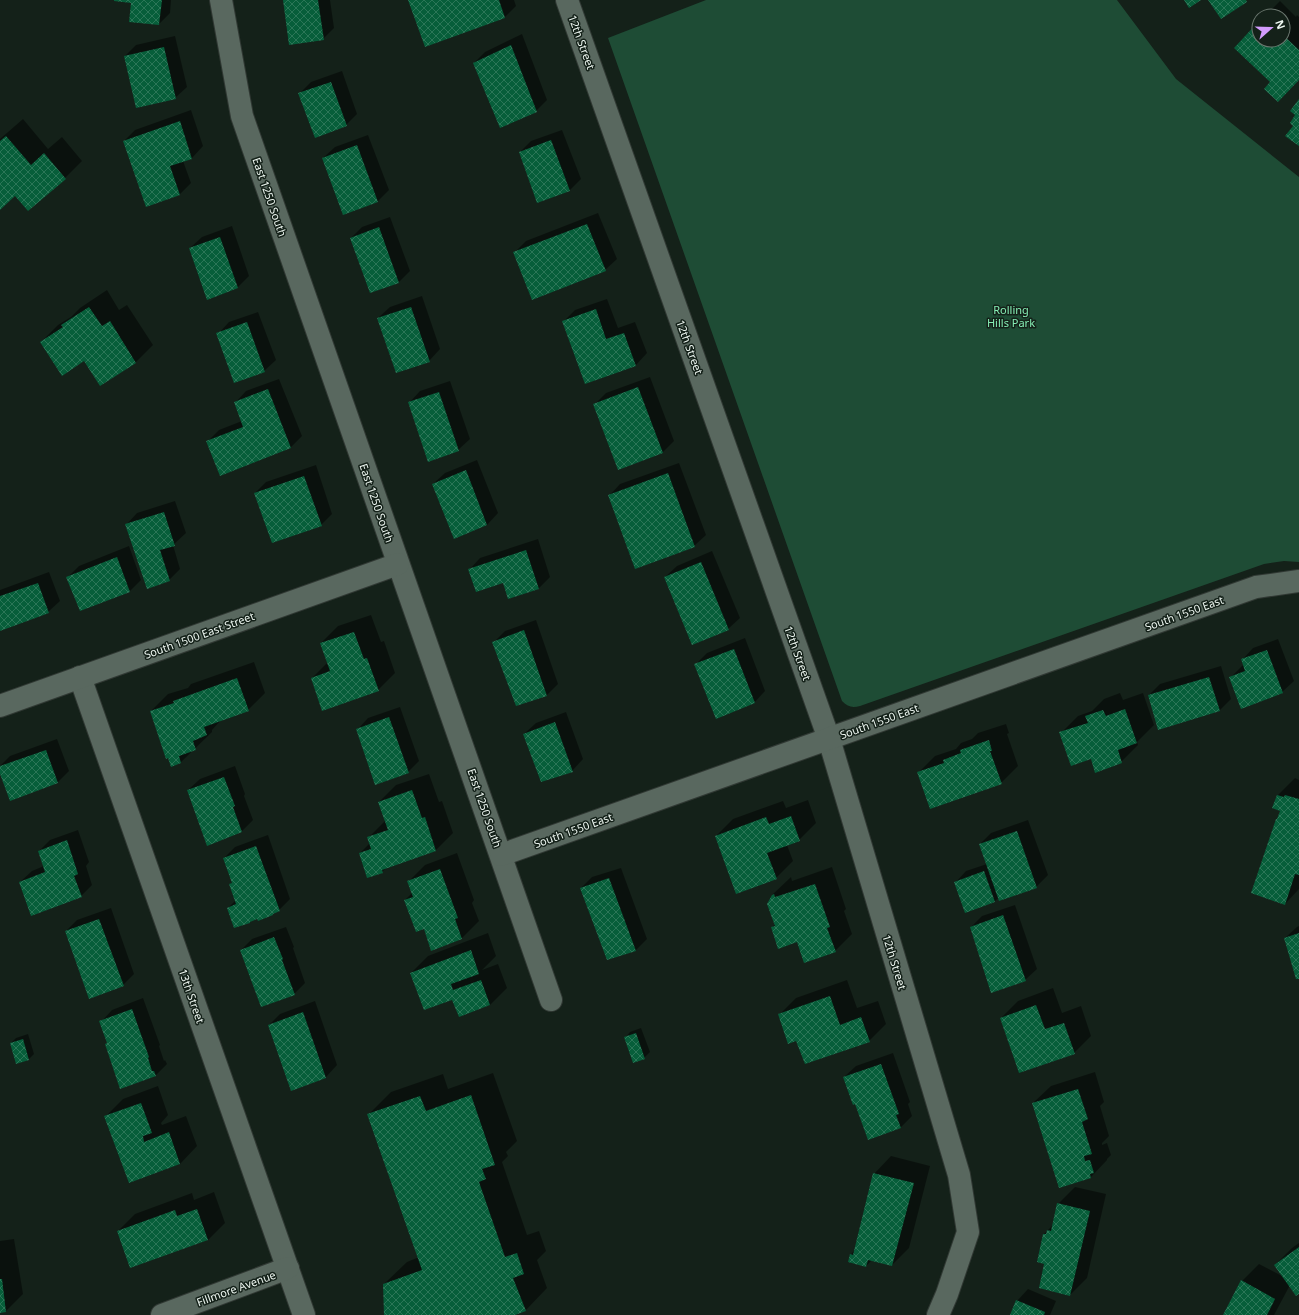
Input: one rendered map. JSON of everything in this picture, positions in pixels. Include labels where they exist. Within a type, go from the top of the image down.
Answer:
[{"type":"street","name":"East 1250 South","points":[[221,0],[242,116],[551,1000]]},
{"type":"street","name":"12th Street","points":[[567,0],[829,739],[959,1175],[968,1232],[947,1294],[938,1315]]},
{"type":"street","name":"South 1500 East Street","points":[[0,706],[398,564]]},
{"type":"street","name":"South 1550 East","points":[[501,855],[1256,587],[1299,581]]},
{"type":"street","name":"13th Street","points":[[80,677],[304,1315]]},
{"type":"street","name":"Fillmore Avenue","points":[[162,1315],[288,1268]]},
{"type":"green space","name":"Rolling Hills Park","points":[[706,0],[1117,0],[1176,79],[1299,177],[1299,562],[1284,561],[1264,564],[860,706],[855,707],[846,705],[842,701],[608,38]]},
{"type":"building","points":[[114,0],[162,0],[159,25],[129,22],[131,3]]},
{"type":"building","points":[[283,0],[318,0],[324,40],[289,45]]},
{"type":"building","points":[[408,0],[499,0],[505,18],[425,47]]},
{"type":"building","points":[[1184,0],[1201,0],[1189,8]]},
{"type":"building","points":[[1208,0],[1246,0],[1247,2],[1221,19]]},
{"type":"building","points":[[1251,30],[1251,48],[1291,48],[1291,42],[1299,50],[1299,80],[1278,102],[1264,89],[1270,82],[1234,48]]},
{"type":"building","points":[[511,45],[537,112],[500,128],[473,63]]},
{"type":"building","points":[[164,47],[176,99],[136,108],[124,56]]},
{"type":"building","points":[[331,82],[347,126],[315,138],[298,93]]},
{"type":"building","points":[[1299,99],[1299,146],[1285,136],[1293,126],[1290,123],[1295,115],[1290,111]]},
{"type":"building","points":[[180,121],[192,159],[170,166],[180,195],[146,207],[123,141]]},
{"type":"building","points":[[6,136],[31,165],[44,153],[66,179],[28,211],[15,196],[0,210],[0,141]]},
{"type":"building","points":[[551,140],[570,191],[537,203],[519,152]]},
{"type":"building","points":[[357,145],[378,202],[343,215],[322,158]]},
{"type":"building","points":[[587,224],[606,271],[532,300],[513,252]]},
{"type":"building","points":[[379,227],[399,283],[370,293],[350,238]]},
{"type":"building","points":[[220,237],[238,288],[207,300],[189,248]]},
{"type":"building","points":[[89,307],[102,326],[110,321],[136,363],[100,386],[84,361],[62,376],[40,342],[63,327],[61,325]]},
{"type":"building","points":[[411,307],[430,362],[396,373],[377,318]]},
{"type":"building","points":[[596,309],[606,339],[624,333],[636,366],[585,384],[562,321]]},
{"type":"building","points":[[247,322],[265,372],[234,383],[216,333]]},
{"type":"building","points":[[638,387],[663,453],[618,470],[593,404]]},
{"type":"building","points":[[268,389],[291,448],[220,476],[206,441],[243,427],[234,402]]},
{"type":"building","points":[[439,392],[459,451],[428,462],[408,402]]},
{"type":"building","points":[[466,470],[487,525],[454,539],[432,484]]},
{"type":"building","points":[[668,473],[695,547],[635,569],[608,495]]},
{"type":"building","points":[[304,476],[322,526],[272,543],[254,493]]},
{"type":"building","points":[[164,512],[175,546],[160,550],[170,581],[147,589],[125,524]]},
{"type":"building","points":[[526,550],[539,589],[508,599],[503,583],[476,592],[468,569]]},
{"type":"building","points":[[117,557],[130,592],[80,611],[66,577]]},
{"type":"building","points":[[701,562],[729,630],[692,645],[664,577]]},
{"type":"building","points":[[38,583],[49,613],[0,631],[0,596]]},
{"type":"building","points":[[524,630],[547,696],[516,706],[492,642]]},
{"type":"building","points":[[354,632],[364,659],[367,658],[379,691],[322,711],[311,678],[330,671],[320,643]]},
{"type":"building","points":[[734,649],[755,703],[716,719],[694,664]]},
{"type":"building","points":[[1267,650],[1283,693],[1241,709],[1229,677],[1245,671],[1241,659]]},
{"type":"building","points":[[1209,677],[1220,711],[1158,730],[1148,695]]},
{"type":"building","points":[[237,678],[249,711],[204,727],[207,735],[193,741],[196,750],[179,756],[181,763],[171,767],[168,758],[166,759],[150,711]]},
{"type":"building","points":[[1125,709],[1137,743],[1118,750],[1122,763],[1095,773],[1091,759],[1071,766],[1059,732],[1088,723],[1085,716],[1103,710],[1106,716]]},
{"type":"building","points":[[389,717],[409,773],[375,785],[356,729]]},
{"type":"building","points":[[555,722],[573,772],[541,782],[523,734]]},
{"type":"building","points":[[989,740],[992,751],[990,751],[1002,784],[930,809],[917,772],[944,763],[943,760],[961,753],[960,750]]},
{"type":"building","points":[[46,750],[58,783],[10,801],[0,774],[0,766]]},
{"type":"building","points":[[224,777],[235,806],[233,807],[242,832],[207,846],[187,790]]},
{"type":"building","points":[[412,790],[422,818],[425,817],[436,851],[382,870],[383,873],[367,878],[359,853],[371,849],[367,837],[388,830],[378,802]]},
{"type":"building","points":[[1277,795],[1284,797],[1285,795],[1299,799],[1299,875],[1295,874],[1285,905],[1251,893],[1280,811],[1272,808]]},
{"type":"building","points":[[791,816],[800,841],[767,853],[777,879],[736,894],[715,836],[766,817],[769,824]]},
{"type":"building","points":[[1017,831],[1037,888],[999,901],[979,844]]},
{"type":"building","points":[[67,840],[78,874],[74,876],[82,897],[31,916],[19,882],[45,872],[38,851]]},
{"type":"building","points":[[256,846],[280,911],[258,921],[257,919],[234,928],[227,908],[236,904],[229,884],[232,883],[223,858]]},
{"type":"building","points":[[440,869],[458,918],[455,919],[462,939],[431,951],[424,929],[416,932],[404,900],[413,897],[407,881]]},
{"type":"building","points":[[984,871],[995,902],[965,913],[954,882]]},
{"type":"building","points":[[609,878],[636,951],[607,960],[580,888]]},
{"type":"building","points":[[815,884],[830,927],[827,928],[836,952],[804,963],[797,942],[778,949],[771,927],[775,926],[767,904],[774,894],[775,897]]},
{"type":"building","points":[[1003,915],[1026,981],[991,993],[970,927]]},
{"type":"building","points":[[99,919],[124,986],[89,999],[65,931]]},
{"type":"building","points":[[1299,933],[1299,979],[1296,979],[1284,938]]},
{"type":"building","points":[[274,937],[295,995],[261,1007],[240,950]]},
{"type":"building","points":[[471,950],[479,974],[451,984],[453,990],[481,980],[490,1005],[459,1017],[452,1000],[424,1010],[410,973]]},
{"type":"building","points":[[830,996],[840,1025],[861,1017],[870,1042],[805,1064],[796,1041],[788,1044],[778,1014]]},
{"type":"building","points":[[1036,1005],[1045,1029],[1064,1023],[1075,1054],[1019,1073],[1000,1018]]},
{"type":"building","points":[[132,1009],[149,1057],[152,1071],[154,1071],[156,1076],[120,1089],[99,1021]]},
{"type":"building","points":[[303,1012],[326,1078],[291,1091],[268,1025]]},
{"type":"building","points":[[636,1033],[645,1059],[633,1063],[624,1037]]},
{"type":"building","points":[[23,1039],[29,1060],[16,1064],[10,1043]]},
{"type":"building","points":[[881,1064],[899,1114],[896,1115],[901,1128],[868,1140],[843,1077]]},
{"type":"building","points":[[1078,1089],[1088,1119],[1082,1122],[1092,1154],[1084,1156],[1085,1161],[1090,1160],[1094,1173],[1090,1174],[1091,1178],[1059,1188],[1032,1103]]},
{"type":"building","points":[[471,1095],[495,1165],[482,1169],[486,1179],[479,1182],[505,1257],[517,1253],[524,1274],[513,1278],[526,1311],[515,1315],[384,1315],[383,1284],[422,1270],[367,1114],[420,1096],[426,1111]]},
{"type":"building","points":[[141,1103],[152,1133],[143,1136],[144,1142],[169,1132],[180,1164],[129,1183],[104,1116]]},
{"type":"building","points":[[873,1173],[914,1183],[892,1266],[868,1260],[866,1267],[848,1262],[850,1254],[853,1255]]},
{"type":"building","points":[[1057,1203],[1090,1211],[1070,1296],[1039,1288],[1044,1264],[1037,1262],[1043,1234],[1046,1234],[1047,1230],[1051,1231]]},
{"type":"building","points":[[197,1209],[208,1240],[130,1268],[117,1231],[175,1210],[177,1216]]},
{"type":"building","points":[[1299,1247],[1299,1294],[1296,1296],[1274,1265]]},
{"type":"building","points":[[0,1279],[2,1279],[6,1312],[0,1313]]},
{"type":"building","points":[[1241,1280],[1275,1299],[1267,1315],[1223,1315]]},
{"type":"building","points":[[1016,1300],[1045,1312],[1044,1315],[1010,1315]]}]
